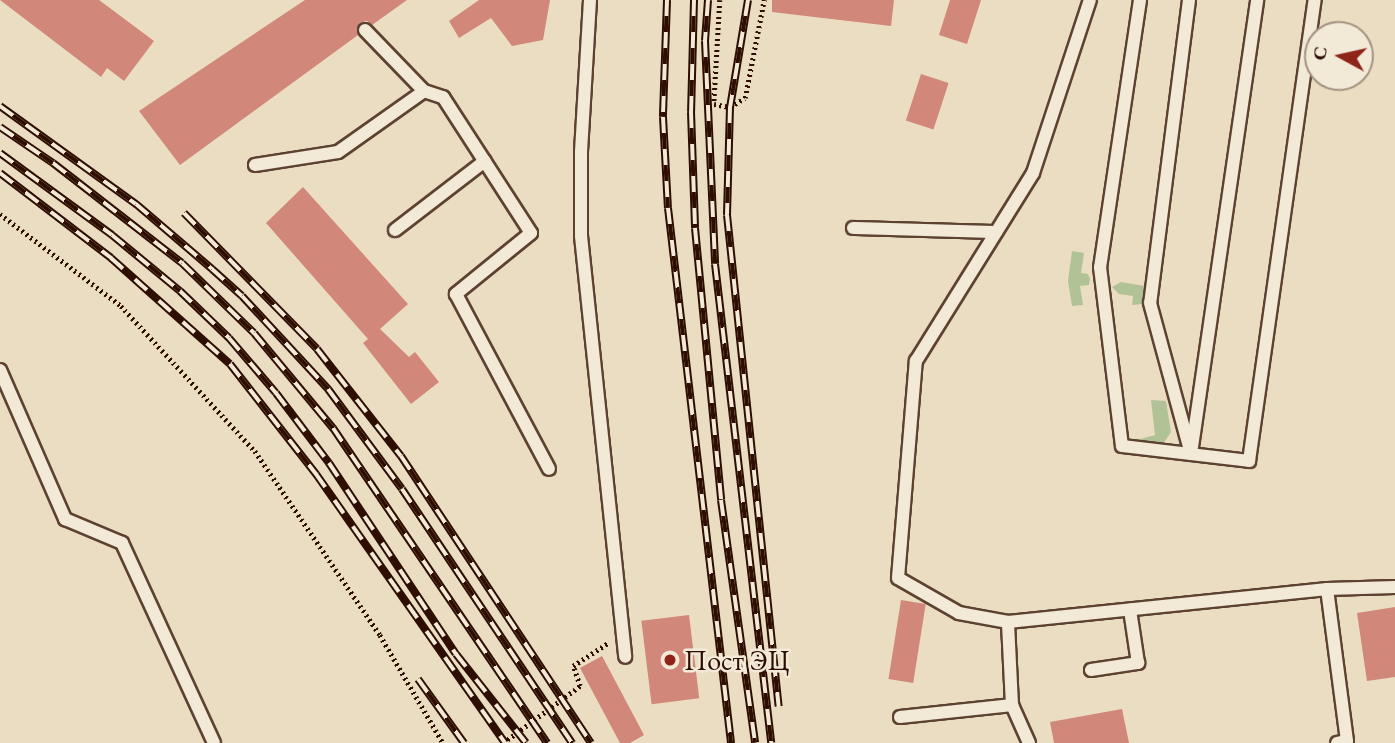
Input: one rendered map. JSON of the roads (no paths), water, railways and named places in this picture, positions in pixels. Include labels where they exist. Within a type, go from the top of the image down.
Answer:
[{"type":"lane","points":[[590,0],[581,153],[581,236],[625,657]]},
{"type":"lane","points":[[1090,0],[1033,173],[916,361],[898,578],[959,613],[1008,622],[1327,589],[1395,587]]},
{"type":"lane","points":[[1140,0],[1100,267],[1122,446],[1249,461],[1315,0]]},
{"type":"lane","points":[[1189,0],[1150,303],[1191,454]]},
{"type":"lane","points":[[1191,454],[1257,0]]},
{"type":"lane","points":[[365,30],[424,91],[443,97],[531,233],[456,294],[549,469]]},
{"type":"lane","points":[[255,165],[338,152],[424,91]]},
{"type":"lane","points":[[395,230],[485,161]]},
{"type":"lane","points":[[853,228],[996,232]]},
{"type":"lane","points":[[0,370],[65,519],[122,543],[214,743]]},
{"type":"lane","points":[[1327,589],[1343,742]]},
{"type":"lane","points":[[1091,670],[1138,663],[1130,610]]},
{"type":"lane","points":[[1008,622],[1012,705],[1029,743]]},
{"type":"lane","points":[[900,717],[1012,705]]},
{"type":"railway","points":[[667,0],[663,117],[668,208],[731,743]]},
{"type":"railway","points":[[694,0],[691,112],[695,228],[721,500],[755,743]]},
{"type":"railway","points":[[708,0],[705,41],[715,264],[771,743]]},
{"type":"railway","points":[[748,0],[730,107],[727,215],[779,706]]},
{"type":"railway","points":[[0,106],[136,204],[212,269],[242,296],[328,389],[402,489],[572,743]]},
{"type":"railway","points":[[0,127],[53,163],[182,263],[254,333],[333,428],[547,743]]},
{"type":"railway","points":[[0,153],[112,235],[180,291],[229,338],[276,393],[329,463],[456,654],[526,743]]},
{"type":"railway","points":[[0,173],[111,258],[230,364],[316,474],[505,743]]},
{"type":"railway","points":[[184,213],[317,349],[401,456],[591,743]]},
{"type":"railway","points":[[418,679],[464,743]]},
{"type":"place","name":"Пост ЭЦ","points":[[670,660]]}]
